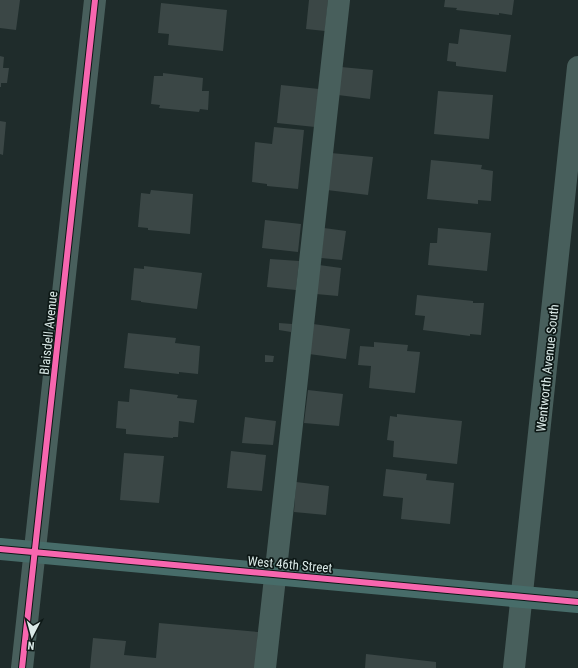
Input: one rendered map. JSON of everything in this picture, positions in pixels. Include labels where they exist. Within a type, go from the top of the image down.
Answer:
[{"type":"main road","name":"West 46th Street","points":[[0,549],[35,551],[578,602]]},
{"type":"street","name":"Blaisdell Avenue","points":[[22,668],[95,0]]},
{"type":"street","points":[[266,668],[339,0]]},
{"type":"street","name":"Wentworth Avenue South","points":[[514,668],[523,596],[578,67]]},
{"type":"building","points":[[0,0],[20,0],[16,30],[0,28]]},
{"type":"building","points":[[309,0],[328,0],[325,31],[306,29]]},
{"type":"building","points":[[445,0],[514,0],[512,15],[499,13],[499,15],[456,10],[457,8],[444,7]]},
{"type":"building","points":[[161,3],[227,10],[223,51],[168,45],[169,34],[158,33]]},
{"type":"building","points":[[460,29],[511,35],[506,72],[456,66],[456,62],[447,61],[449,43],[458,44]]},
{"type":"building","points":[[0,56],[4,57],[3,68],[9,68],[7,83],[1,83],[1,87],[0,87]]},
{"type":"building","points":[[341,67],[373,70],[370,99],[338,95]]},
{"type":"building","points":[[163,73],[203,78],[202,91],[209,91],[208,110],[200,109],[199,112],[159,108],[160,105],[151,104],[154,76],[163,76]]},
{"type":"building","points":[[281,85],[319,89],[315,127],[277,123]]},
{"type":"building","points":[[438,91],[493,95],[489,139],[434,134]]},
{"type":"building","points":[[0,121],[6,122],[3,155],[0,154]]},
{"type":"building","points":[[274,127],[304,130],[298,189],[267,186],[267,184],[252,182],[255,142],[272,144]]},
{"type":"building","points":[[331,153],[373,157],[368,195],[327,190]]},
{"type":"building","points":[[431,160],[482,165],[481,169],[493,171],[491,201],[478,200],[478,204],[427,199]]},
{"type":"building","points":[[151,190],[193,194],[190,234],[148,230],[148,228],[138,227],[141,193],[150,194]]},
{"type":"building","points":[[265,220],[301,224],[298,252],[262,248]]},
{"type":"building","points":[[324,228],[346,231],[342,260],[321,258]]},
{"type":"building","points":[[438,228],[491,233],[487,271],[428,265],[430,243],[437,243]]},
{"type":"building","points":[[270,259],[299,261],[296,290],[267,287]]},
{"type":"building","points":[[319,265],[341,268],[338,296],[316,294]]},
{"type":"building","points":[[144,266],[202,273],[197,309],[131,300],[134,268],[144,269]]},
{"type":"building","points":[[417,295],[473,301],[473,303],[484,303],[481,335],[470,334],[470,336],[423,330],[425,316],[415,315]]},
{"type":"building","points":[[279,323],[292,324],[291,332],[279,330]]},
{"type":"building","points":[[313,324],[350,329],[346,359],[309,354]]},
{"type":"building","points":[[128,333],[176,338],[175,343],[200,346],[198,374],[179,372],[179,374],[124,368]]},
{"type":"building","points":[[374,342],[408,345],[407,351],[420,352],[415,393],[369,388],[371,366],[358,365],[360,346],[374,347]]},
{"type":"building","points":[[265,355],[274,356],[273,362],[265,362]]},
{"type":"building","points":[[130,389],[178,395],[177,398],[197,400],[194,423],[179,421],[178,437],[173,438],[126,434],[126,429],[116,428],[118,401],[129,402]]},
{"type":"building","points":[[308,390],[343,394],[339,426],[304,423]]},
{"type":"building","points":[[397,414],[462,421],[457,464],[393,457],[394,441],[387,440],[390,416],[397,417]]},
{"type":"building","points":[[245,417],[276,421],[273,445],[242,443]]},
{"type":"building","points":[[231,451],[266,455],[262,491],[227,488]]},
{"type":"building","points":[[124,453],[164,456],[159,503],[120,500]]},
{"type":"building","points":[[386,469],[427,474],[426,480],[454,483],[450,524],[401,519],[403,498],[383,496]]},
{"type":"building","points":[[296,482],[329,486],[326,515],[294,512]]},
{"type":"building","points":[[159,623],[258,632],[255,668],[90,668],[93,638],[126,641],[124,655],[156,658]]},
{"type":"building","points":[[366,654],[436,662],[436,668],[365,668]]},
{"type":"cycle path","points":[[22,668],[95,0]]},
{"type":"cycle path","points":[[0,549],[578,602]]}]
